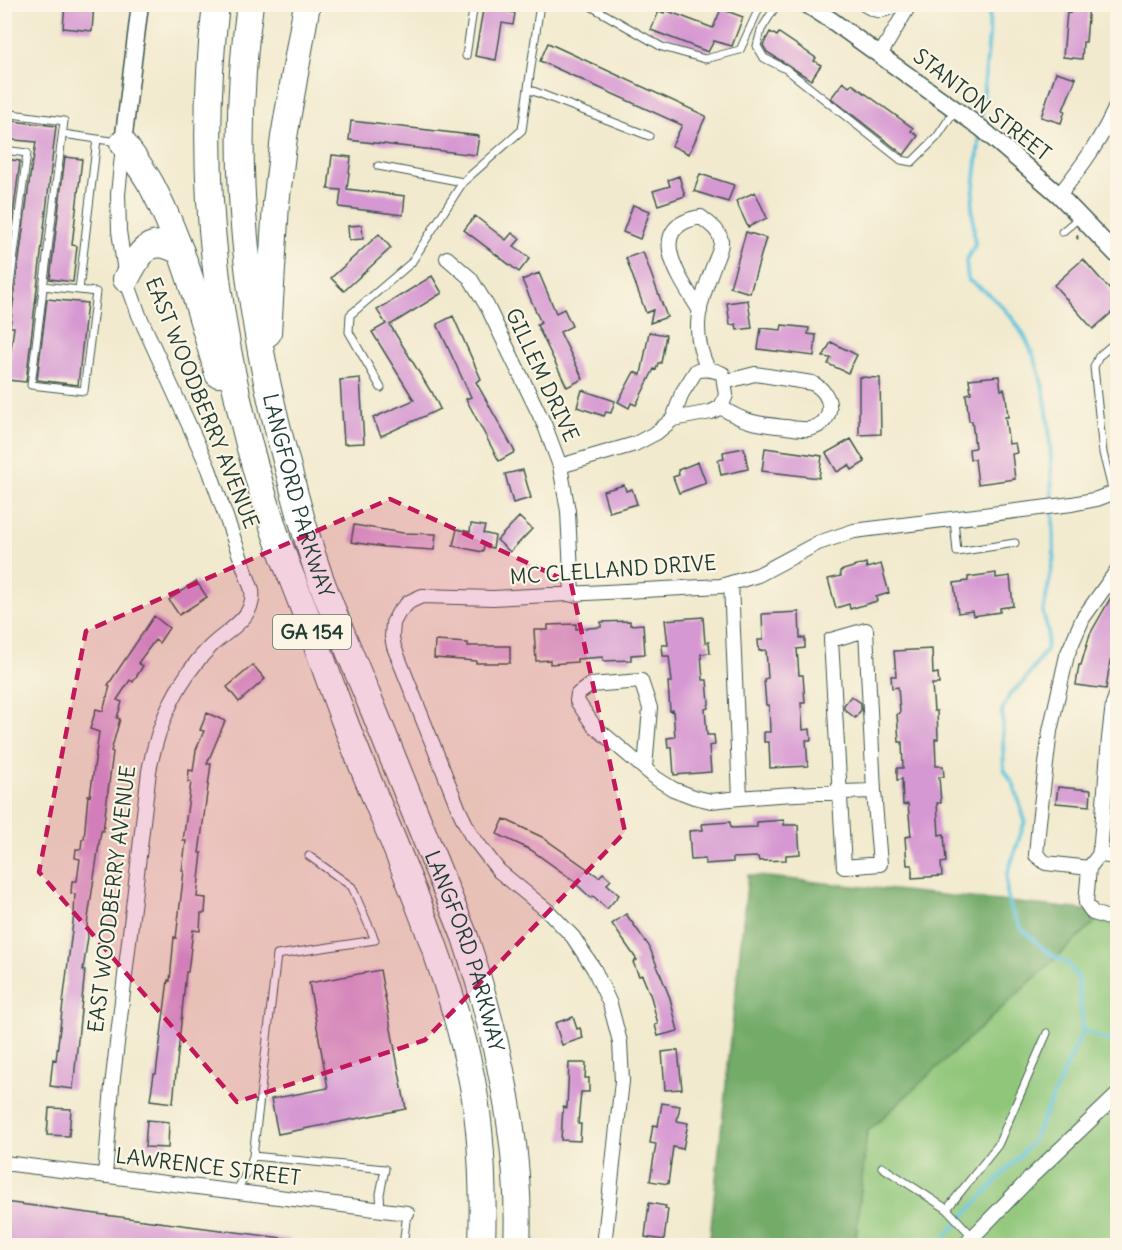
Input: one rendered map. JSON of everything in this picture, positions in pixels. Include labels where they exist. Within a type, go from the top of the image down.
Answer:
[{"type":"highway","name":"LANGFORD PARKWAY","points":[[216,4],[207,106],[208,189],[217,293],[239,404],[271,521],[344,720],[434,945],[455,1009],[470,1068],[478,1123],[482,1245]]},
{"type":"highway","name":"LANGFORD PARKWAY","points":[[250,4],[242,92],[243,202],[246,261],[255,329],[266,385],[296,501],[319,574],[465,937],[485,997],[515,1165],[517,1245]]},
{"type":"highway","points":[[266,385],[276,204],[284,137],[307,4]]},
{"type":"highway","points":[[123,143],[151,184],[171,224],[195,291],[235,437],[271,521]]},
{"type":"highway","points":[[126,279],[147,247],[156,243],[165,244],[181,252]]},
{"type":"street","name":"EAST WOODBERRY AVENUE","points":[[105,1176],[112,1086],[149,771],[155,743],[167,709],[185,678],[210,647],[247,616],[254,600],[209,469],[139,315],[126,279],[119,231],[118,195],[140,4]]},
{"type":"street","name":"STANTON STREET","points":[[806,4],[981,128],[1059,195],[1118,256]]},
{"type":"street","points":[[880,55],[910,4]]},
{"type":"street","points":[[1059,195],[1090,155],[1107,127],[1118,102]]},
{"type":"street","points":[[700,311],[669,255],[669,242],[677,226],[688,219],[701,217],[718,232],[722,243],[703,293],[697,330],[699,352],[708,369]]},
{"type":"street","name":"GILLEM DRIVE","points":[[447,258],[470,278],[487,306],[545,426],[560,465],[568,511],[572,595]]},
{"type":"street","points":[[560,465],[635,444],[656,433],[673,419],[711,412],[721,407],[726,395],[723,374],[708,369],[696,371],[682,393],[673,419]]},
{"type":"street","points":[[721,407],[735,417],[751,423],[807,429],[822,424],[830,409],[826,393],[820,386],[813,383],[755,374],[724,382]]},
{"type":"street","name":"MC CLELLAND DRIVE","points":[[604,1245],[622,1080],[620,1042],[610,1004],[594,969],[573,937],[549,912],[499,871],[471,835],[410,688],[392,637],[393,623],[399,612],[409,602],[422,596],[493,598],[721,586],[758,575],[818,543],[854,531],[1072,504],[1097,499],[1115,492]]},
{"type":"street","points":[[1089,868],[1046,863],[1036,855],[1039,822],[1050,731],[1067,655],[1083,618],[1118,569]]},
{"type":"street","points":[[731,583],[740,798]]},
{"type":"street","points":[[866,630],[874,791],[880,864],[844,867],[831,640],[866,630]]},
{"type":"street","points":[[645,768],[650,708],[641,681],[590,686],[578,694],[578,701],[594,726],[645,768],[673,789],[694,797],[711,801],[874,791]]},
{"type":"street","points":[[1118,690],[1113,704],[1109,738],[1099,855],[1089,868],[1086,903],[1093,913],[1118,921]]},
{"type":"street","points":[[1099,855],[1118,856]]},
{"type":"street","points":[[967,1236],[1118,1094]]},
{"type":"street","name":"LAWRENCE STREET","points":[[4,1163],[236,1192],[282,1203],[407,1213]]},
{"type":"lane","points":[[466,56],[474,4]]},
{"type":"lane","points":[[381,388],[349,332],[350,315],[411,263],[463,182],[522,130],[540,4]]},
{"type":"lane","points":[[587,4],[662,46],[705,59],[740,50],[761,4]]},
{"type":"lane","points":[[777,4],[761,30],[757,46],[764,58],[786,69],[901,160],[912,162],[937,137],[955,110]]},
{"type":"lane","points":[[858,4],[871,14],[880,14],[910,4]]},
{"type":"lane","points":[[528,89],[649,136]]},
{"type":"lane","points":[[4,113],[64,121],[63,134],[43,286],[31,385],[84,391],[96,292],[43,286]]},
{"type":"lane","points":[[63,134],[123,143]]},
{"type":"lane","points":[[79,290],[97,139]]},
{"type":"lane","points":[[4,150],[27,153],[4,332]]},
{"type":"lane","points":[[378,166],[463,182]]},
{"type":"lane","points":[[1062,232],[1080,217]]},
{"type":"lane","points":[[1115,492],[1103,453],[1094,367],[1099,356],[1118,340]]},
{"type":"lane","points":[[954,519],[957,552],[1015,543]]},
{"type":"lane","points":[[236,1192],[253,1156],[277,955],[375,940],[352,887],[309,856]]},
{"type":"lane","points":[[950,1212],[998,1145],[1047,1033]]},
{"type":"lane","points":[[253,1156],[385,1169],[380,1194],[381,1210]]},
{"type":"lane","points":[[882,1167],[950,1212],[967,1236]]},
{"type":"lane","points":[[403,1245],[407,1213]]},
{"type":"highlighted area","points":[[390,499],[571,583],[625,832],[425,1040],[237,1102],[39,872],[86,631]]},
{"type":"green space","points":[[748,875],[1106,912],[867,1132],[855,1245],[709,1246]]},
{"type":"green space","points":[[1106,912],[1117,913],[1117,1245],[855,1246],[867,1132]]},
{"type":"building","points":[[65,4],[94,4],[92,31],[63,28]]},
{"type":"building","points":[[484,4],[505,4],[504,11],[515,13],[513,25],[502,23],[496,60],[475,56]]},
{"type":"building","points":[[1070,4],[1089,4],[1086,42],[1083,42],[1082,59],[1063,57],[1067,12],[1070,13]]},
{"type":"building","points":[[721,9],[743,17],[732,46],[714,41],[708,52],[651,30],[659,11],[664,13],[665,10],[713,28]]},
{"type":"building","points":[[770,32],[777,36],[779,33],[816,58],[814,61],[821,65],[811,80],[767,52],[763,45]]},
{"type":"building","points":[[548,43],[706,116],[689,154],[672,146],[682,125],[540,61]]},
{"type":"building","points":[[1056,72],[1076,78],[1063,110],[1065,111],[1061,123],[1041,117]]},
{"type":"building","points":[[843,82],[849,87],[852,84],[913,128],[911,131],[918,136],[904,155],[831,98]]},
{"type":"building","points":[[4,120],[56,126],[26,382],[7,380],[14,327],[10,327],[36,142],[4,139]]},
{"type":"building","points":[[351,121],[479,136],[476,155],[349,140]]},
{"type":"building","points":[[332,155],[351,157],[347,189],[405,196],[403,215],[339,207],[341,190],[328,189]]},
{"type":"building","points":[[65,157],[82,159],[72,245],[77,246],[73,282],[50,279]]},
{"type":"building","points":[[4,159],[20,161],[4,284]]},
{"type":"building","points":[[700,174],[734,185],[728,202],[694,191]]},
{"type":"building","points":[[679,176],[685,196],[658,205],[653,191],[670,186],[668,180]]},
{"type":"building","points":[[755,192],[767,218],[748,227],[736,201]]},
{"type":"building","points":[[633,205],[650,211],[640,239],[623,232]]},
{"type":"building","points":[[475,216],[506,240],[512,233],[520,239],[514,246],[530,258],[519,272],[464,230]]},
{"type":"building","points":[[362,225],[363,239],[349,240],[348,226]]},
{"type":"building","points":[[746,232],[766,238],[750,293],[730,287]]},
{"type":"building","points":[[379,234],[391,248],[344,291],[331,278]]},
{"type":"building","points":[[643,252],[667,317],[650,323],[653,310],[646,313],[626,258]]},
{"type":"building","points":[[1083,259],[1118,299],[1118,307],[1093,329],[1054,285]]},
{"type":"building","points":[[539,273],[556,313],[564,309],[572,326],[560,332],[583,379],[567,387],[537,325],[541,323],[522,280]]},
{"type":"building","points":[[432,276],[442,293],[390,325],[432,392],[440,409],[381,436],[373,418],[414,400],[372,332],[386,324],[377,310]]},
{"type":"building","points":[[47,299],[87,303],[78,385],[37,380]]},
{"type":"building","points":[[748,300],[752,328],[737,330],[736,324],[730,325],[727,303]]},
{"type":"building","points":[[453,316],[481,379],[476,382],[515,452],[499,461],[466,399],[471,397],[437,324]]},
{"type":"building","points":[[782,325],[809,328],[808,334],[816,335],[814,356],[758,349],[761,328],[781,330]]},
{"type":"building","points":[[649,332],[666,335],[661,363],[658,363],[656,370],[654,369],[636,405],[631,403],[629,408],[618,402],[634,372],[641,375]]},
{"type":"building","points":[[831,342],[857,355],[848,373],[828,364],[831,358],[823,357]]},
{"type":"building","points":[[999,376],[1001,390],[1004,389],[1006,396],[1008,417],[1005,417],[1009,444],[1015,443],[1017,453],[1012,454],[1015,479],[978,484],[975,459],[970,459],[969,449],[975,448],[966,394],[971,393],[969,379]]},
{"type":"building","points":[[859,377],[880,378],[881,434],[859,435]]},
{"type":"building","points":[[360,378],[364,443],[344,444],[340,380]]},
{"type":"building","points":[[582,390],[615,401],[611,413],[606,412],[604,416],[577,407]]},
{"type":"building","points":[[851,439],[865,462],[852,470],[849,465],[837,472],[826,453]]},
{"type":"building","points":[[744,448],[748,469],[721,475],[718,460],[724,459],[723,452]]},
{"type":"building","points":[[765,448],[822,456],[819,478],[762,471]]},
{"type":"building","points":[[698,462],[706,483],[679,493],[673,477],[679,475],[678,470]]},
{"type":"building","points":[[523,470],[531,498],[513,503],[505,474]]},
{"type":"building","points":[[624,485],[626,491],[632,489],[637,504],[609,512],[603,491]]},
{"type":"building","points":[[519,517],[532,529],[510,552],[497,540]]},
{"type":"building","points":[[471,524],[485,526],[483,533],[495,536],[493,548],[484,546],[483,552],[453,546],[457,529],[470,532]]},
{"type":"building","points":[[354,525],[403,533],[436,534],[434,550],[384,547],[351,542]]},
{"type":"building","points":[[866,563],[867,568],[881,564],[889,593],[876,597],[877,601],[850,609],[849,604],[836,608],[828,579],[841,576],[840,571]]},
{"type":"building","points":[[996,573],[996,578],[1010,576],[1013,606],[1000,608],[1000,612],[973,616],[972,611],[958,613],[954,583],[968,581],[968,577]]},
{"type":"building","points":[[196,581],[207,597],[179,615],[169,600]]},
{"type":"building","points":[[1118,585],[1118,657],[1116,663],[1110,661],[1106,689],[1076,685],[1079,665],[1081,665],[1090,634]]},
{"type":"building","points":[[799,612],[800,638],[805,638],[805,648],[797,649],[799,675],[803,675],[805,703],[801,703],[803,730],[810,729],[811,740],[806,740],[808,766],[770,768],[769,742],[764,742],[764,732],[770,732],[769,705],[766,705],[764,679],[768,678],[766,650],[759,651],[758,640],[763,640],[762,614]]},
{"type":"building","points":[[154,616],[169,628],[159,643],[155,640],[138,663],[143,666],[133,682],[130,680],[117,700],[122,702],[111,751],[113,752],[103,831],[101,831],[87,925],[88,937],[73,1089],[50,1086],[53,1059],[56,1060],[74,914],[75,894],[71,893],[72,881],[77,881],[80,859],[75,858],[76,849],[81,849],[82,839],[84,839],[88,795],[90,796],[99,732],[90,729],[96,709],[103,711],[110,686],[108,685]]},
{"type":"building","points":[[703,617],[705,643],[709,642],[710,653],[701,654],[703,680],[707,680],[709,703],[708,708],[705,709],[707,735],[714,735],[715,745],[709,746],[711,772],[674,775],[672,747],[668,748],[667,738],[675,737],[673,710],[670,711],[668,682],[672,682],[669,656],[663,656],[662,645],[668,645],[665,620]]},
{"type":"building","points":[[630,621],[630,625],[643,624],[645,654],[631,655],[631,660],[603,661],[603,657],[550,664],[550,660],[536,661],[534,630],[548,630],[548,625],[576,624],[576,629],[601,627],[601,622]]},
{"type":"building","points":[[435,641],[468,643],[468,646],[510,646],[510,663],[476,663],[476,661],[434,658]]},
{"type":"building","points":[[932,649],[933,674],[938,673],[939,684],[932,684],[934,711],[937,711],[936,766],[943,766],[944,777],[939,777],[941,803],[937,803],[939,835],[944,834],[946,862],[941,863],[942,876],[912,878],[912,865],[907,865],[905,837],[911,836],[908,804],[903,805],[902,779],[897,780],[897,768],[903,768],[902,742],[899,742],[897,714],[900,713],[898,687],[892,688],[891,676],[896,676],[894,651]]},
{"type":"building","points":[[253,665],[265,679],[239,702],[227,687]]},
{"type":"building","points":[[851,696],[861,703],[861,710],[855,718],[844,709],[844,705]]},
{"type":"building","points":[[207,713],[225,721],[207,764],[211,764],[199,853],[202,853],[197,897],[206,898],[205,913],[201,913],[200,931],[193,930],[188,972],[186,972],[173,1103],[150,1100],[154,1074],[156,1074],[168,980],[170,981],[184,871],[182,871],[186,841],[183,841],[191,782],[188,782],[189,770],[193,771],[196,750],[204,731],[200,730]]},
{"type":"building","points":[[1058,787],[1091,790],[1090,806],[1056,803]]},
{"type":"building","points":[[504,819],[542,837],[599,877],[603,873],[611,880],[607,884],[619,895],[607,909],[593,896],[591,898],[577,883],[531,850],[497,834]]},
{"type":"building","points":[[784,820],[784,825],[798,825],[800,854],[786,855],[786,860],[759,861],[758,857],[733,858],[733,862],[705,864],[705,859],[691,860],[689,831],[703,830],[702,824],[730,822],[731,828],[757,827],[757,822]]},
{"type":"building","points":[[626,914],[649,946],[670,998],[678,1031],[658,1036],[655,1025],[658,1024],[651,997],[642,975],[639,976],[633,962],[637,960],[612,924]]},
{"type":"building","points":[[380,970],[406,1109],[278,1134],[271,1099],[328,1088],[309,983]]},
{"type":"building","points":[[573,1017],[583,1038],[562,1045],[555,1023]]},
{"type":"building","points":[[678,1050],[682,1089],[665,1090],[662,1052]]},
{"type":"building","points":[[569,1063],[586,1063],[585,1078],[589,1078],[589,1092],[581,1092],[578,1124],[581,1124],[580,1141],[561,1140],[563,1107],[567,1108]]},
{"type":"building","points":[[662,1103],[680,1106],[677,1121],[688,1123],[683,1149],[673,1147],[668,1184],[650,1181],[656,1144],[650,1143],[653,1125],[658,1126]]},
{"type":"building","points":[[49,1108],[71,1109],[69,1136],[47,1135]]},
{"type":"building","points":[[147,1120],[169,1122],[168,1148],[145,1147]]},
{"type":"building","points":[[4,1202],[290,1239],[290,1245],[4,1245]]},
{"type":"building","points":[[649,1203],[666,1206],[665,1208],[668,1209],[664,1240],[645,1237]]},
{"type":"waterway","points":[[981,120],[990,4]]},
{"type":"waterway","points":[[980,134],[972,206],[975,245],[966,261],[968,280],[995,300],[1016,323],[1031,349],[1046,407],[1050,438],[1052,502]]},
{"type":"waterway","points":[[933,1246],[943,1239],[1032,1142],[1083,1031],[1078,978],[1067,963],[1050,954],[1022,929],[1012,912],[1007,894],[1007,875],[1025,821],[1014,785],[1004,769],[1002,711],[1010,694],[1024,681],[1046,650],[1048,631],[1043,613],[1054,556],[1053,510]]},
{"type":"waterway","points":[[1083,1031],[1118,1044]]}]
